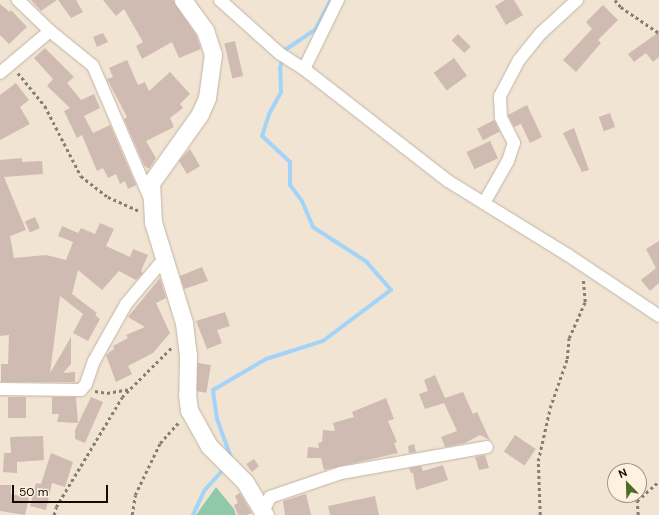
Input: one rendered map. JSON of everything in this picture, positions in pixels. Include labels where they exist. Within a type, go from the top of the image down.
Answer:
[{"type":"street","points":[[18,0],[50,31],[93,66],[150,199]]},
{"type":"street","points":[[182,0],[205,30],[214,54],[207,98],[200,114],[151,183],[150,199],[152,217],[185,333],[188,356],[186,394],[189,410],[209,446],[245,482],[265,512]]},
{"type":"street","points":[[220,0],[284,57],[304,69],[448,181],[582,265],[659,316]]},
{"type":"street","points":[[304,69],[338,0]]},
{"type":"street","points":[[484,203],[508,161],[514,144],[501,117],[500,96],[524,54],[541,33],[577,0]]},
{"type":"street","points":[[0,73],[50,31]]},
{"type":"street","points":[[0,389],[81,390],[86,384],[94,360],[126,304],[164,259]]},
{"type":"street","points":[[265,512],[270,496],[340,473],[487,447]]},
{"type":"path","points":[[615,0],[621,8],[659,33]]},
{"type":"path","points":[[11,65],[45,106],[81,176],[108,197],[152,217]]},
{"type":"path","points":[[540,515],[538,461],[550,408],[567,358],[569,338],[585,302],[582,265]]},
{"type":"path","points":[[54,515],[56,507],[122,397],[185,333]]},
{"type":"path","points":[[81,390],[107,393],[130,389]]},
{"type":"path","points":[[132,515],[135,495],[160,444],[189,410]]},
{"type":"path","points":[[638,515],[637,501],[659,481]]},
{"type":"green space","points":[[216,487],[234,509],[236,515],[196,515]]},
{"type":"building","points":[[31,0],[57,0],[41,11]]},
{"type":"building","points":[[58,0],[76,0],[83,12],[71,18]]},
{"type":"building","points":[[103,0],[173,0],[196,35],[201,49],[179,58],[172,42],[142,59],[136,46],[143,42],[124,9],[116,16]]},
{"type":"building","points":[[505,0],[514,0],[523,15],[506,25],[495,6]]},
{"type":"building","points":[[0,4],[10,12],[11,10],[27,27],[9,44],[0,35]]},
{"type":"building","points":[[603,5],[618,20],[598,40],[601,43],[576,72],[563,60],[592,29],[586,22]]},
{"type":"building","points":[[659,32],[659,57],[653,62],[646,53],[634,62],[628,54]]},
{"type":"building","points":[[103,33],[108,42],[97,47],[93,37]]},
{"type":"building","points":[[458,34],[471,47],[464,53],[452,40]]},
{"type":"building","points":[[235,41],[243,76],[232,79],[224,43]]},
{"type":"building","points":[[45,48],[74,77],[67,83],[81,100],[94,94],[100,108],[84,116],[93,133],[110,125],[136,185],[128,189],[125,181],[120,184],[116,174],[108,178],[103,168],[97,171],[82,135],[77,138],[64,111],[70,108],[47,86],[53,79],[34,58]]},
{"type":"building","points":[[454,58],[467,76],[447,90],[434,73]]},
{"type":"building","points":[[127,60],[138,85],[145,82],[149,91],[170,72],[190,94],[180,104],[183,108],[170,118],[174,127],[146,141],[156,158],[149,169],[144,165],[124,119],[127,117],[107,79],[113,77],[109,68]]},
{"type":"building","points":[[16,83],[29,100],[20,107],[30,124],[0,140],[0,95]]},
{"type":"building","points":[[527,105],[542,137],[530,143],[521,124],[514,127],[508,115]]},
{"type":"building","points":[[610,113],[615,127],[604,131],[599,117]]},
{"type":"building","points":[[494,120],[500,132],[483,140],[477,129]]},
{"type":"building","points":[[574,128],[589,170],[582,172],[563,133]]},
{"type":"building","points":[[490,141],[498,158],[474,169],[466,152]]},
{"type":"building","points":[[190,149],[200,166],[187,174],[179,161]]},
{"type":"building","points":[[22,158],[22,162],[42,161],[43,174],[4,177],[26,230],[10,236],[14,258],[46,255],[66,260],[73,242],[58,236],[62,226],[78,233],[81,228],[95,234],[100,223],[114,229],[106,246],[130,257],[133,249],[148,255],[141,271],[143,273],[136,280],[119,271],[102,290],[78,270],[72,294],[97,313],[95,315],[100,319],[88,341],[73,333],[83,314],[60,296],[50,373],[71,337],[71,364],[63,373],[75,372],[75,382],[1,382],[1,364],[8,364],[9,335],[0,336],[0,160]]},
{"type":"building","points":[[35,217],[40,228],[30,232],[25,221]]},
{"type":"building","points":[[659,241],[659,283],[650,291],[641,280],[656,268],[646,249]]},
{"type":"building","points":[[202,267],[208,281],[184,289],[180,276]]},
{"type":"building","points":[[160,278],[166,298],[156,303],[170,333],[153,353],[128,366],[132,374],[116,382],[106,355],[114,349],[113,346],[128,338],[126,335],[145,327],[128,317]]},
{"type":"building","points":[[225,312],[230,326],[217,330],[222,343],[207,349],[196,321]]},
{"type":"building","points":[[198,363],[211,365],[206,393],[194,391]]},
{"type":"building","points":[[435,375],[445,398],[463,392],[473,414],[477,412],[490,440],[480,435],[465,443],[445,447],[441,437],[457,431],[444,403],[425,409],[419,394],[428,391],[424,380]]},
{"type":"building","points":[[8,397],[26,397],[26,418],[8,418]]},
{"type":"building","points":[[52,397],[76,397],[78,423],[57,422],[59,414],[52,414]]},
{"type":"building","points":[[91,397],[103,402],[85,443],[75,439],[75,430]]},
{"type":"building","points":[[386,398],[394,419],[388,421],[397,442],[394,443],[398,453],[324,470],[321,458],[307,458],[308,447],[319,448],[318,443],[322,442],[323,430],[335,431],[333,423],[354,417],[352,412]]},
{"type":"building","points":[[515,435],[536,449],[525,466],[504,452]]},
{"type":"building","points":[[43,436],[44,460],[17,462],[17,473],[3,472],[4,453],[11,453],[10,437]]},
{"type":"building","points":[[414,444],[416,452],[409,453],[408,446]]},
{"type":"building","points":[[51,453],[73,462],[65,487],[52,483],[46,510],[30,506],[36,483],[41,484]]},
{"type":"building","points":[[485,455],[489,468],[479,470],[475,457]]},
{"type":"building","points":[[254,459],[259,466],[252,472],[246,464]]},
{"type":"building","points":[[443,465],[448,480],[416,490],[413,473],[411,473],[409,468],[421,466],[423,471]]},
{"type":"building","points":[[0,485],[11,485],[11,494],[29,498],[25,515],[0,511]]},
{"type":"building","points":[[240,493],[252,513],[247,515],[238,515],[234,505],[238,503],[235,496]]},
{"type":"building","points":[[306,494],[311,515],[285,515],[283,501]]},
{"type":"building","points":[[375,496],[379,515],[330,515],[328,506]]},
{"type":"waterway","points":[[232,460],[217,419],[213,390],[266,359],[323,341],[391,290],[367,262],[313,227],[302,201],[290,185],[290,162],[262,136],[269,114],[281,92],[280,68],[285,50],[315,30],[331,0]]},
{"type":"waterway","points":[[193,515],[204,491],[225,468]]}]
